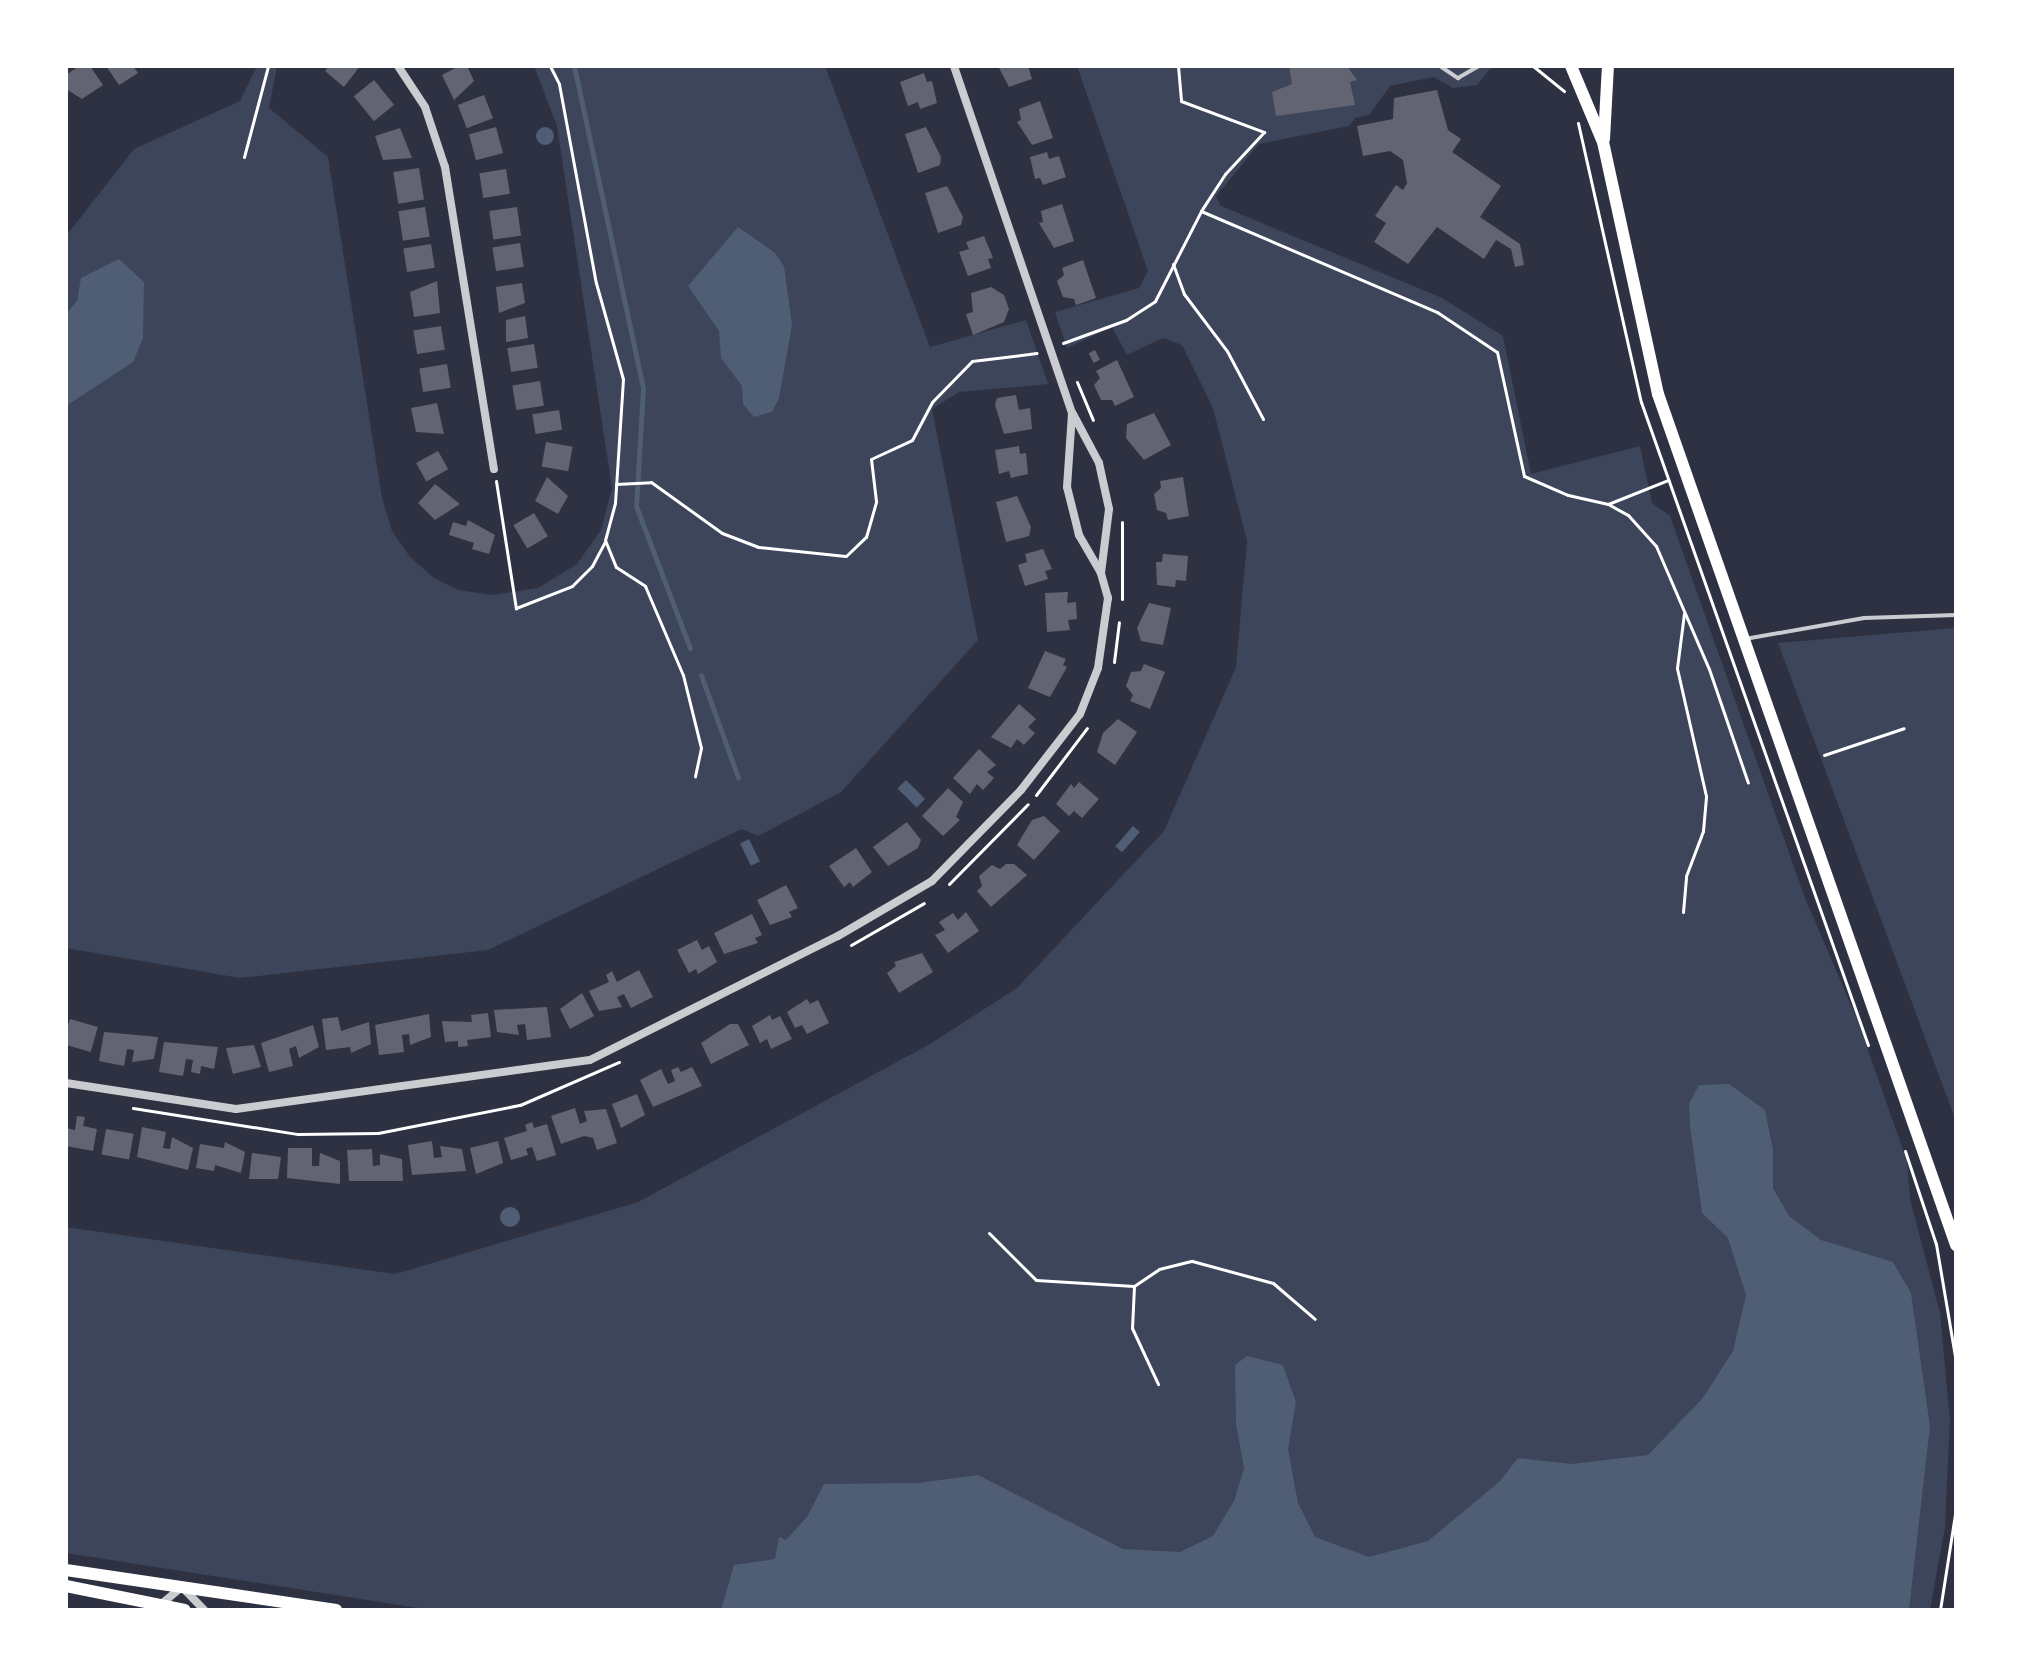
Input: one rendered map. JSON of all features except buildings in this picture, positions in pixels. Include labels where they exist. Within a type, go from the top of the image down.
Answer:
[{"type":"main road","points":[[1571,66],[1603,142],[1658,394],[1956,1245]]},
{"type":"main road","points":[[1603,142],[1608,66]]},
{"type":"main road","points":[[66,1570],[336,1610]]},
{"type":"main road","points":[[66,1586],[158,1608],[185,1610]]},
{"type":"street","points":[[398,66],[425,107],[445,167],[494,469]]},
{"type":"street","points":[[954,66],[1072,413],[1099,463],[1109,509],[1101,573]]},
{"type":"street","points":[[66,1083],[236,1109],[590,1060],[865,921],[932,881],[960,856],[1060,745],[1080,714],[1104,637],[1108,598],[1101,573],[1079,535],[1067,487],[1072,413]]},
{"type":"street","points":[[158,1608],[182,1587],[204,1610]]},
{"type":"lane","points":[[1440,66],[1458,78],[1479,66]]},
{"type":"lane","points":[[1744,639],[1864,618],[1956,615]]},
{"type":"path","points":[[244,157],[268,66]]},
{"type":"path","points":[[494,469],[516,608],[572,586],[592,566],[605,540],[616,484],[623,379],[596,283],[559,84],[550,66]]},
{"type":"path","points":[[616,484],[651,482],[722,533],[758,547],[846,556],[866,537],[873,513],[876,479],[871,459],[912,440],[932,402],[972,361],[995,355],[1032,355],[1126,320],[1155,301],[1201,211],[1225,174],[1264,132],[1181,101],[1178,66]]},
{"type":"path","points":[[1533,66],[1568,96]]},
{"type":"path","points":[[1575,113],[1641,402],[1872,1055]]},
{"type":"path","points":[[1201,211],[1437,312],[1497,352],[1524,476],[1568,495],[1608,504],[1628,515],[1656,546],[1685,609],[1748,783]]},
{"type":"path","points":[[1173,264],[1184,294],[1227,351],[1263,419]]},
{"type":"path","points":[[1072,371],[1097,429]]},
{"type":"path","points":[[1608,504],[1668,480]]},
{"type":"path","points":[[1111,669],[1122,596],[1121,515]]},
{"type":"path","points":[[605,540],[616,567],[645,586],[683,675],[701,748],[695,776]]},
{"type":"path","points":[[1683,912],[1686,876],[1703,831],[1706,796],[1677,668],[1685,609]]},
{"type":"path","points":[[947,886],[1051,778],[1090,722]]},
{"type":"path","points":[[1824,755],[1904,728]]},
{"type":"path","points":[[847,947],[926,901]]},
{"type":"path","points":[[120,1106],[298,1134],[378,1133],[520,1105],[631,1056]]},
{"type":"path","points":[[1900,1137],[1936,1244],[1956,1362]]},
{"type":"path","points":[[989,1233],[1036,1280],[1134,1286],[1178,1262],[1203,1263],[1273,1283],[1315,1319]]},
{"type":"path","points":[[1134,1286],[1132,1328],[1158,1384]]},
{"type":"path","points":[[1940,1610],[1956,1508]]},
{"type":"shaded area","points":[[257,66],[277,66],[269,108],[328,157],[382,498],[392,531],[410,557],[434,578],[458,590],[493,595],[538,588],[577,564],[601,530],[612,488],[557,126],[534,66],[825,66],[930,347],[1026,320],[1048,384],[959,392],[932,409],[978,640],[841,792],[758,836],[742,829],[488,950],[240,978],[66,948],[66,236],[134,149],[240,101]]},
{"type":"shaded area","points":[[1077,66],[1503,66],[1490,69],[1477,85],[1453,88],[1434,77],[1390,86],[1369,115],[1355,118],[1349,126],[1259,144],[1216,196],[1221,206],[1442,298],[1503,336],[1531,474],[1640,446],[1652,503],[1670,516],[1805,898],[1857,1019],[1907,1161],[1910,1199],[1940,1313],[1950,1419],[1945,1527],[1930,1610],[431,1610],[66,1553],[66,1227],[395,1274],[638,1202],[930,1044],[1017,988],[1164,831],[1236,667],[1247,541],[1213,408],[1182,345],[1163,338],[1127,355],[1112,327],[1067,348],[1055,312],[1139,288],[1148,271]]},
{"type":"shaded area","points":[[545,127],[554,136],[545,145],[536,136]]},
{"type":"shaded area","points":[[738,227],[774,252],[784,266],[792,325],[779,398],[772,412],[754,417],[743,404],[742,386],[721,358],[719,331],[688,286]]},
{"type":"shaded area","points":[[119,259],[144,282],[143,338],[133,362],[66,406],[66,314],[77,301],[81,278]]},
{"type":"shaded area","points":[[1956,628],[1956,1121],[1778,643]]},
{"type":"shaded area","points":[[906,780],[925,799],[917,808],[898,788]]},
{"type":"shaded area","points":[[1133,826],[1140,832],[1122,852],[1115,846]]},
{"type":"shaded area","points":[[749,839],[760,861],[751,866],[740,843]]},
{"type":"shaded area","points":[[1729,1084],[1765,1110],[1773,1150],[1773,1188],[1789,1216],[1821,1240],[1893,1262],[1911,1293],[1930,1426],[1909,1610],[721,1610],[734,1565],[775,1559],[779,1537],[786,1540],[807,1517],[824,1484],[918,1483],[978,1475],[1123,1549],[1180,1552],[1213,1536],[1234,1501],[1244,1468],[1236,1424],[1235,1365],[1247,1356],[1283,1365],[1296,1402],[1288,1449],[1298,1503],[1315,1537],[1369,1557],[1428,1541],[1499,1482],[1518,1458],[1572,1464],[1648,1455],[1702,1399],[1733,1351],[1746,1295],[1728,1238],[1702,1213],[1690,1126],[1689,1104],[1699,1085]]},
{"type":"shaded area","points":[[510,1207],[517,1210],[520,1217],[517,1224],[510,1227],[503,1224],[500,1217],[503,1210]]},
{"type":"waterway","points":[[574,66],[643,389],[636,506],[690,648]]},
{"type":"waterway","points":[[701,675],[738,777]]}]
